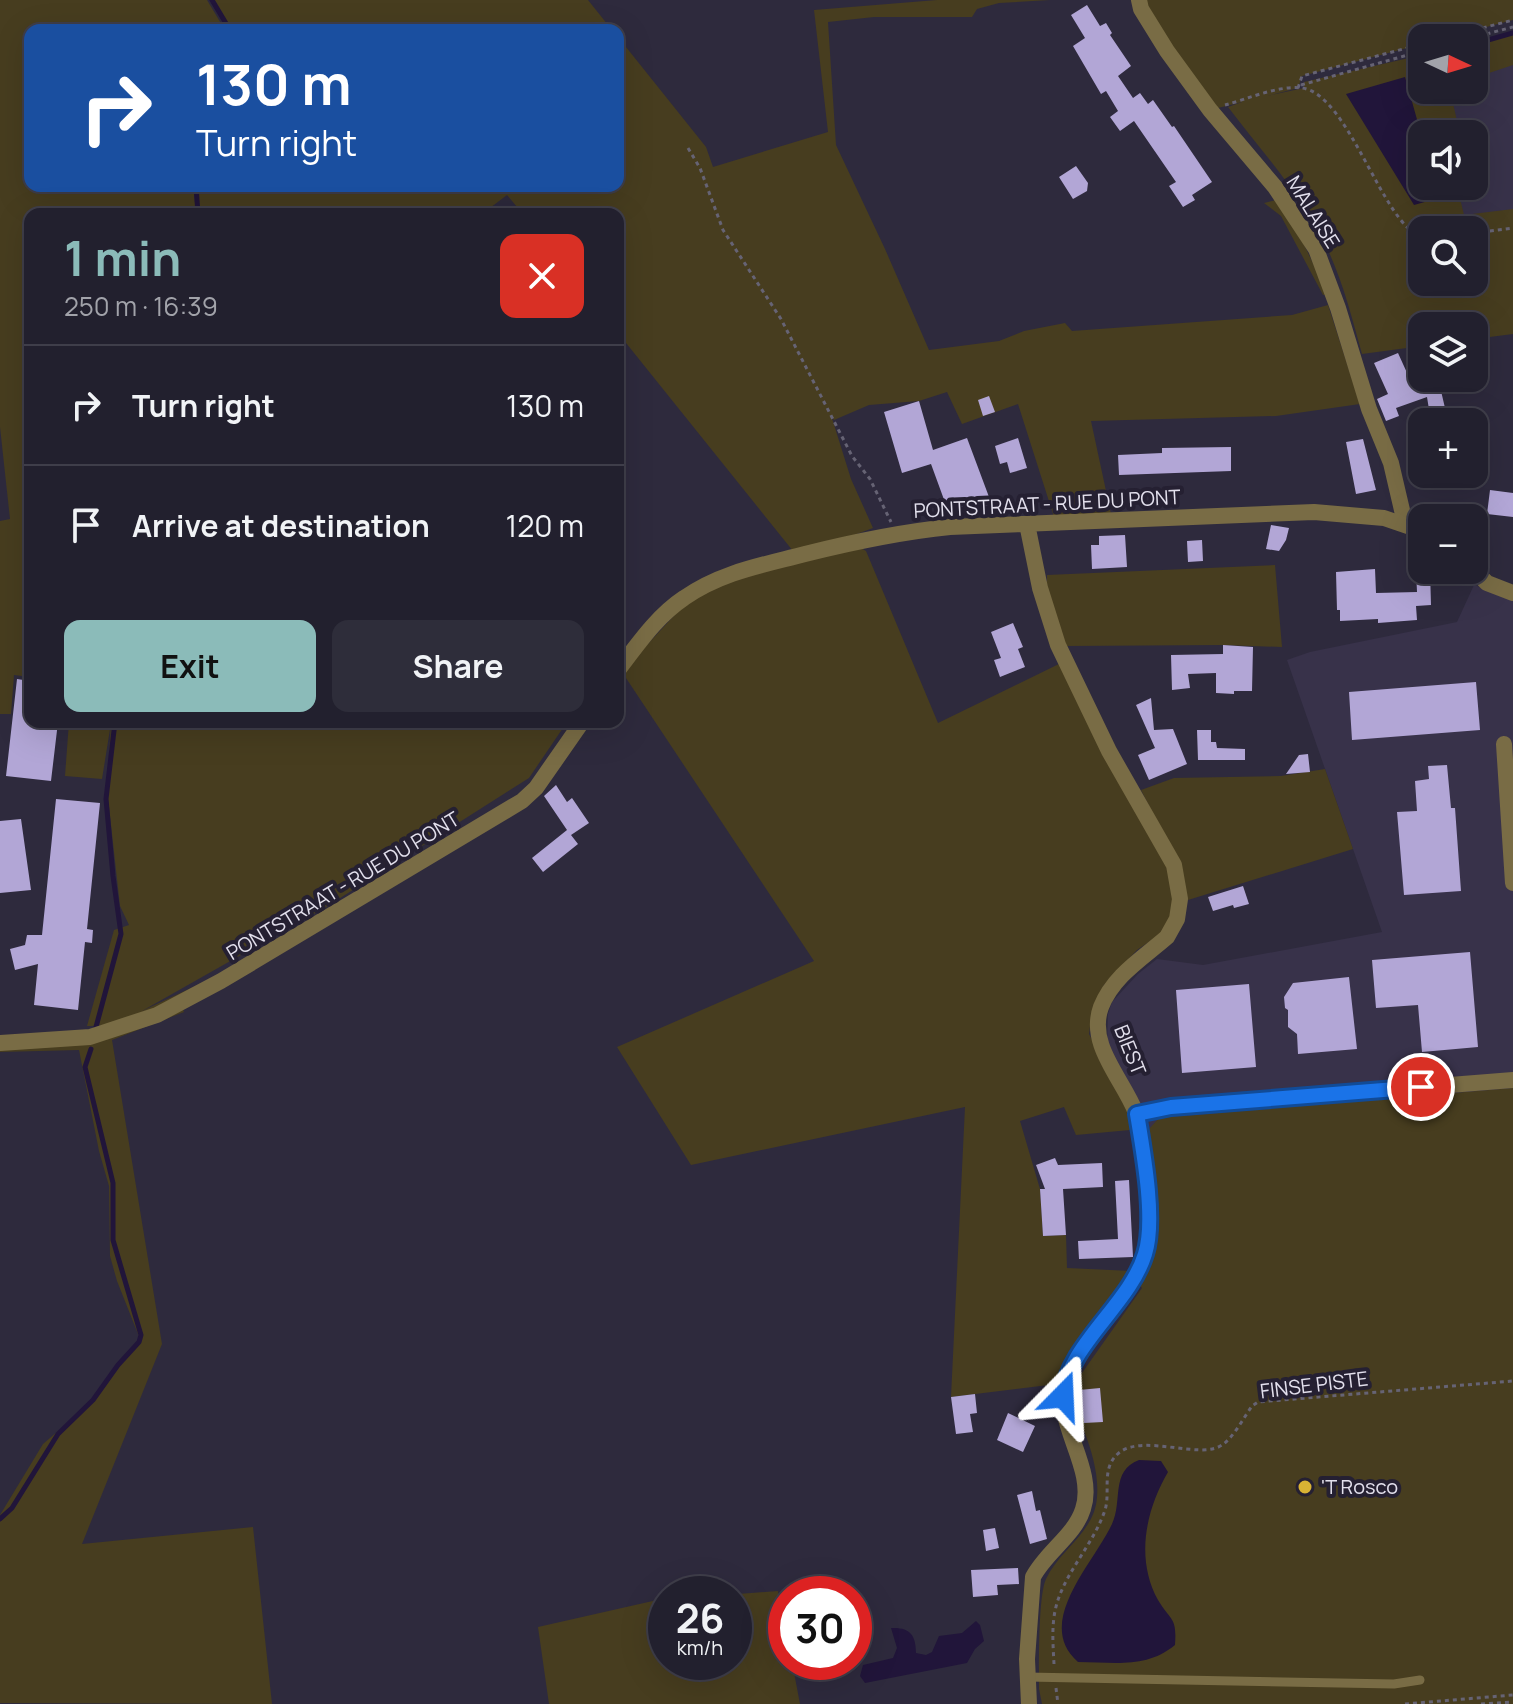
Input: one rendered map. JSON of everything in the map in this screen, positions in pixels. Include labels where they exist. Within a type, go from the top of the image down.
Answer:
[{"type":"street","name":"MALAISE","points":[[1139,0],[1159,40],[1210,110],[1275,187],[1316,249],[1378,436],[1391,463],[1405,523]]},
{"type":"street","name":"PONTSTRAAT - RUE DU PONT","points":[[624,662],[643,636],[670,609],[697,589],[751,567],[895,533],[950,527],[1314,512],[1353,514],[1408,524]]},
{"type":"street","name":"BIEST","points":[[1027,524],[1047,619],[1109,751],[1170,855],[1180,888],[1174,927],[1167,937],[1111,987],[1098,1018],[1100,1041],[1137,1114],[1148,1210],[1147,1249],[1134,1280],[1076,1361],[1064,1386],[1065,1412],[1082,1472],[1085,1499],[1080,1517],[1039,1565],[1033,1577],[1027,1677],[1029,1704]]},
{"type":"street","points":[[1488,583],[1513,593]]},
{"type":"street","name":"PONTSTRAAT - RUE DU PONT","points":[[0,1043],[90,1037],[157,1015],[221,981],[496,818],[536,788],[578,728]]},
{"type":"street","points":[[1504,744],[1513,883]]},
{"type":"street","points":[[1137,1114],[1171,1107],[1513,1080]]},
{"type":"lane","points":[[1027,1677],[1394,1684],[1420,1680]]},
{"type":"path","points":[[1488,27],[1513,20]]},
{"type":"path","points":[[1488,34],[1513,27]]},
{"type":"path","points":[[1298,88],[1302,76],[1408,48]]},
{"type":"path","points":[[1298,88],[1304,82],[1408,55]]},
{"type":"path","points":[[1210,110],[1298,88],[1317,93],[1365,159],[1408,227]]},
{"type":"path","points":[[688,148],[700,168],[723,230],[764,290],[793,341],[852,456],[870,479],[895,533]]},
{"type":"path","points":[[1488,231],[1513,228]]},
{"type":"path","name":"FINSE PISTE","points":[[1058,1704],[1053,1628],[1058,1599],[1105,1512],[1107,1475],[1118,1453],[1142,1446],[1212,1450],[1224,1445],[1258,1402],[1513,1381]]},
{"type":"path","points":[[1405,1704],[1513,1695]]},
{"type":"path","points":[[1481,1704],[1513,1702]]},
{"type":"shaded area","points":[[0,0],[207,0],[221,24],[24,24],[24,192],[194,192],[196,208],[24,208],[24,676],[14,675],[11,714],[0,714],[0,521],[10,519],[0,427]]},
{"type":"shaded area","points":[[212,0],[588,0],[607,24],[225,24]]},
{"type":"shaded area","points":[[937,0],[1050,0],[999,3],[977,9],[972,17],[874,17],[828,22],[836,145],[929,350],[999,341],[1024,331],[1065,323],[1072,331],[1292,315],[1328,305],[1360,404],[1276,416],[1091,421],[1111,514],[1054,517],[1018,404],[962,424],[947,392],[919,401],[869,405],[834,420],[831,415],[851,479],[873,528],[800,555],[861,548],[866,551],[938,723],[1061,663],[1170,869],[1173,911],[1165,931],[1137,950],[1104,985],[1092,1012],[1089,1034],[1127,1106],[1130,1130],[1076,1135],[1064,1107],[1020,1121],[1040,1189],[1043,1236],[1066,1235],[1067,1268],[1132,1271],[1057,1384],[951,1397],[965,1107],[691,1165],[617,1047],[814,961],[624,675],[624,670],[682,607],[713,584],[797,556],[624,340],[624,208],[518,208],[507,195],[490,208],[196,208],[196,192],[624,192],[624,44],[706,147],[713,167],[828,132],[814,10]]},
{"type":"shaded area","points":[[1143,0],[1513,0],[1513,20],[1488,27],[1488,24],[1408,24],[1408,48],[1302,76],[1298,88],[1267,96],[1304,88],[1304,82],[1408,58],[1408,104],[1453,104],[1457,120],[1408,120],[1408,200],[1460,200],[1464,215],[1513,209],[1513,334],[1488,337],[1488,312],[1408,312],[1408,348],[1362,354],[1338,274],[1318,229],[1295,193],[1228,107],[1242,102],[1210,110]]},
{"type":"shaded area","points":[[1513,34],[1513,65],[1488,73],[1488,40]]},
{"type":"shaded area","points":[[1513,37],[1513,220],[1488,223],[1488,216],[1408,218],[1374,160],[1319,87],[1408,66],[1408,104],[1488,104],[1488,45]]},
{"type":"shaded area","points":[[1405,77],[1408,104],[1413,104],[1417,120],[1408,120],[1408,195],[1346,94]]},
{"type":"shaded area","points":[[1276,200],[1290,216],[1328,294],[1323,295],[1281,216],[1264,203]]},
{"type":"shaded area","points":[[1411,200],[1432,200],[1414,205]]},
{"type":"shaded area","points":[[1275,565],[1282,647],[1066,646],[1047,588],[1047,575]]},
{"type":"shaded area","points":[[1474,585],[1513,597],[1513,1094],[1160,1134],[1146,1132],[1107,1048],[1108,1014],[1112,1002],[1138,974],[1157,959],[1203,965],[1382,932],[1287,660],[1310,652],[1457,622]]},
{"type":"shaded area","points":[[69,728],[110,728],[102,779],[65,776]]},
{"type":"shaded area","points":[[111,728],[563,728],[529,778],[326,907],[142,1011],[208,980],[165,1004],[119,1022],[87,1026],[114,930],[129,925],[120,906],[107,789]]},
{"type":"shaded area","points":[[1325,769],[1353,849],[1188,900],[1181,870],[1141,790],[1174,778],[1281,776]]},
{"type":"shaded area","points":[[182,1007],[184,1012],[112,1040],[162,1344],[82,1544],[253,1527],[272,1704],[0,1703],[0,1515],[43,1444],[86,1407],[140,1339],[110,1256],[109,1186],[79,1050],[0,1052],[0,1048],[78,1043]]},
{"type":"shaded area","name":"'T Rosco","points":[[1513,1088],[1513,1704],[1042,1704],[1039,1649],[1043,1588],[1052,1568],[1090,1520],[1097,1497],[1094,1464],[1074,1406],[1074,1387],[1142,1288],[1138,1283],[1149,1168],[1149,1129],[1159,1118]]},
{"type":"shaded area","points":[[1139,1460],[1161,1461],[1168,1472],[1149,1518],[1145,1551],[1151,1584],[1174,1624],[1175,1645],[1164,1653],[1141,1661],[1078,1662],[1066,1646],[1062,1629],[1064,1611],[1071,1593],[1112,1524],[1124,1471]]},
{"type":"shaded area","points":[[768,1592],[768,1680],[795,1680],[800,1704],[549,1704],[538,1627],[648,1602],[648,1680],[752,1680],[752,1593]]},
{"type":"shaded area","points":[[976,1621],[984,1641],[967,1663],[865,1683],[863,1680],[872,1680],[872,1663],[893,1658],[897,1648],[891,1628],[911,1633],[916,1653],[926,1655],[932,1652],[939,1636],[962,1633]]},
{"type":"building","points":[[1087,5],[1100,26],[1106,23],[1112,33],[1110,35],[1131,66],[1118,76],[1133,98],[1140,93],[1148,104],[1153,100],[1212,182],[1192,195],[1195,200],[1183,207],[1169,186],[1176,182],[1134,121],[1120,131],[1110,117],[1118,111],[1106,91],[1101,94],[1073,46],[1085,38],[1071,15]]},
{"type":"building","points":[[1076,166],[1088,183],[1087,191],[1073,199],[1059,177]]},
{"type":"building","points":[[1398,353],[1408,375],[1408,392],[1441,392],[1445,408],[1429,408],[1427,397],[1396,408],[1399,416],[1386,421],[1377,399],[1388,394],[1374,363]]},
{"type":"building","points":[[989,396],[995,412],[983,416],[978,400]]},
{"type":"building","points":[[919,401],[933,450],[967,438],[995,513],[950,516],[931,464],[902,473],[884,412]]},
{"type":"building","points":[[1018,438],[1027,468],[1010,473],[1007,462],[1000,464],[995,446]]},
{"type":"building","points":[[1363,439],[1376,490],[1356,494],[1346,442]]},
{"type":"building","points":[[1231,447],[1231,471],[1119,475],[1118,455],[1162,453],[1162,448]]},
{"type":"building","points":[[1490,490],[1513,493],[1513,517],[1488,514]]},
{"type":"building","points":[[1271,525],[1289,528],[1279,551],[1266,549]]},
{"type":"building","points":[[1125,535],[1127,567],[1092,569],[1091,545],[1099,545],[1099,536]]},
{"type":"building","points":[[1202,540],[1203,561],[1188,562],[1187,541]]},
{"type":"building","points":[[1375,569],[1376,593],[1417,592],[1417,584],[1430,584],[1431,605],[1416,606],[1417,620],[1378,623],[1378,619],[1340,621],[1336,572]]},
{"type":"building","points":[[1013,623],[1023,647],[1018,649],[1025,667],[1000,677],[994,660],[1001,658],[991,632]]},
{"type":"building","points":[[1223,645],[1253,647],[1252,691],[1216,693],[1216,673],[1188,674],[1190,688],[1172,690],[1171,655],[1223,654]]},
{"type":"building","points":[[17,679],[24,680],[24,728],[57,728],[51,781],[6,776]]},
{"type":"building","points":[[1476,682],[1480,730],[1352,740],[1349,692]]},
{"type":"building","points":[[1151,698],[1154,730],[1173,729],[1187,764],[1149,780],[1138,755],[1155,748],[1136,705]]},
{"type":"building","points":[[1197,730],[1211,730],[1211,742],[1216,742],[1217,748],[1245,749],[1245,760],[1198,760]]},
{"type":"building","points":[[1308,754],[1310,772],[1286,774],[1299,755]]},
{"type":"building","points":[[1447,765],[1451,808],[1455,808],[1461,891],[1404,895],[1397,812],[1417,811],[1415,781],[1429,779],[1428,766]]},
{"type":"building","points":[[556,785],[567,802],[572,798],[589,823],[571,835],[578,844],[543,872],[532,858],[567,830],[544,796]]},
{"type":"building","points":[[56,799],[100,803],[87,929],[93,930],[92,943],[85,942],[78,1010],[34,1005],[38,964],[15,970],[10,949],[25,945],[27,935],[42,935]]},
{"type":"building","points":[[21,819],[31,890],[0,893],[0,821]]},
{"type":"building","points":[[1243,886],[1249,904],[1213,911],[1208,897]]},
{"type":"building","points":[[1470,952],[1478,1047],[1422,1052],[1418,1005],[1376,1008],[1372,960]]},
{"type":"building","points":[[1349,977],[1357,1049],[1298,1054],[1297,1034],[1288,1027],[1284,997],[1293,983]]},
{"type":"building","points":[[1249,984],[1256,1067],[1182,1073],[1176,990]]},
{"type":"building","points":[[1055,1158],[1058,1165],[1102,1163],[1103,1187],[1063,1189],[1066,1235],[1043,1236],[1040,1189],[1045,1189],[1036,1165]]},
{"type":"building","points":[[1129,1180],[1133,1257],[1079,1259],[1078,1241],[1118,1239],[1115,1181]]},
{"type":"building","points":[[1100,1388],[1103,1422],[1084,1423],[1079,1390]]},
{"type":"building","points":[[975,1394],[977,1413],[970,1414],[973,1432],[956,1434],[951,1397]]},
{"type":"building","points":[[1008,1413],[1035,1426],[1023,1452],[997,1440]]},
{"type":"building","points":[[1032,1491],[1047,1539],[1030,1544],[1017,1495]]},
{"type":"building","points":[[995,1528],[999,1548],[986,1551],[983,1530]]},
{"type":"building","points":[[1018,1568],[1019,1584],[997,1585],[998,1595],[973,1597],[971,1570]]},
{"type":"waterway","points":[[212,0],[226,24]]},
{"type":"waterway","points":[[1488,40],[1513,33]]},
{"type":"waterway","points":[[196,192],[198,208]]},
{"type":"waterway","points":[[96,1027],[121,934],[106,799],[114,728]]},
{"type":"waterway","points":[[0,1519],[12,1508],[58,1434],[93,1400],[139,1342],[141,1335],[113,1240],[113,1183],[85,1067],[91,1049]]},
{"type":"place","name":"'T Rosco","points":[[1305,1487]]},
{"type":"route","points":[[1063,1396],[1066,1381],[1076,1361],[1134,1280],[1147,1249],[1148,1210],[1137,1114],[1171,1107],[1421,1087]]}]
